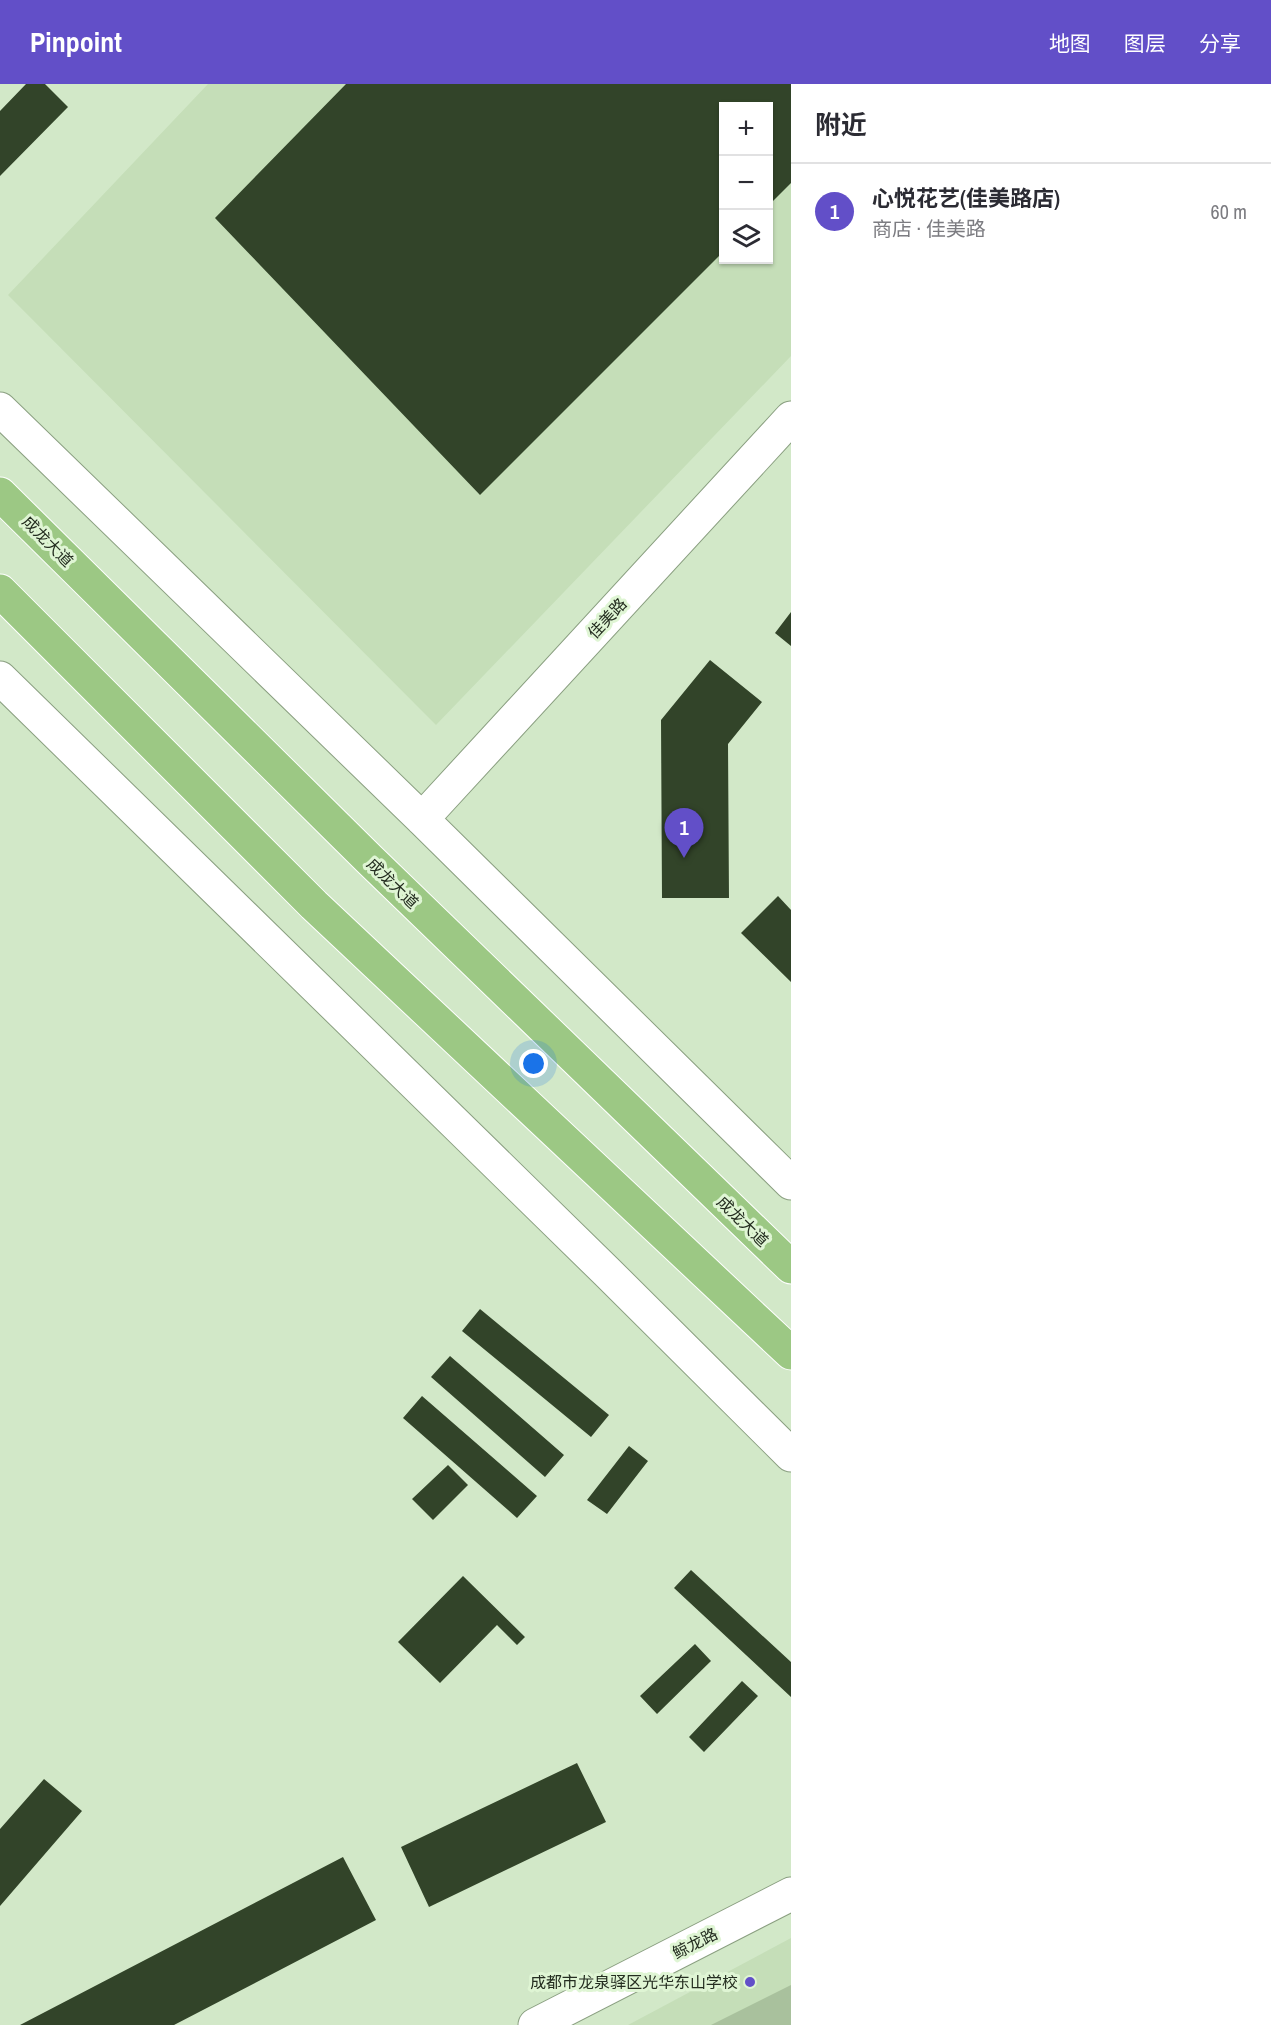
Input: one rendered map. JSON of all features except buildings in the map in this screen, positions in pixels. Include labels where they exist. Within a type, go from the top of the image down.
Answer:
[{"type":"highway","name":"成龙大道","points":[[0,494],[378,867],[791,1267]]},
{"type":"highway","points":[[0,591],[314,905],[791,1353]]},
{"type":"street","points":[[0,409],[422,819],[791,1183]]},
{"type":"street","name":"佳美路","points":[[422,819],[791,418]]},
{"type":"street","points":[[0,678],[791,1455]]},
{"type":"street","name":"鲸龙路","points":[[535,2025],[791,1894]]},
{"type":"shaded area","points":[[208,84],[791,84],[791,356],[436,725],[8,295]]},
{"type":"shaded area","name":"成都市龙泉驿区光华东山学校","points":[[791,1938],[791,2025],[628,2025]]},
{"type":"shaded area","points":[[791,1985],[791,2025],[711,2025]]},
{"type":"place","name":"心悦花艺(佳美路店)","points":[[684,858]]},
{"type":"place","name":"成都市龙泉驿区光华东山学校","points":[[750,1982]]}]
